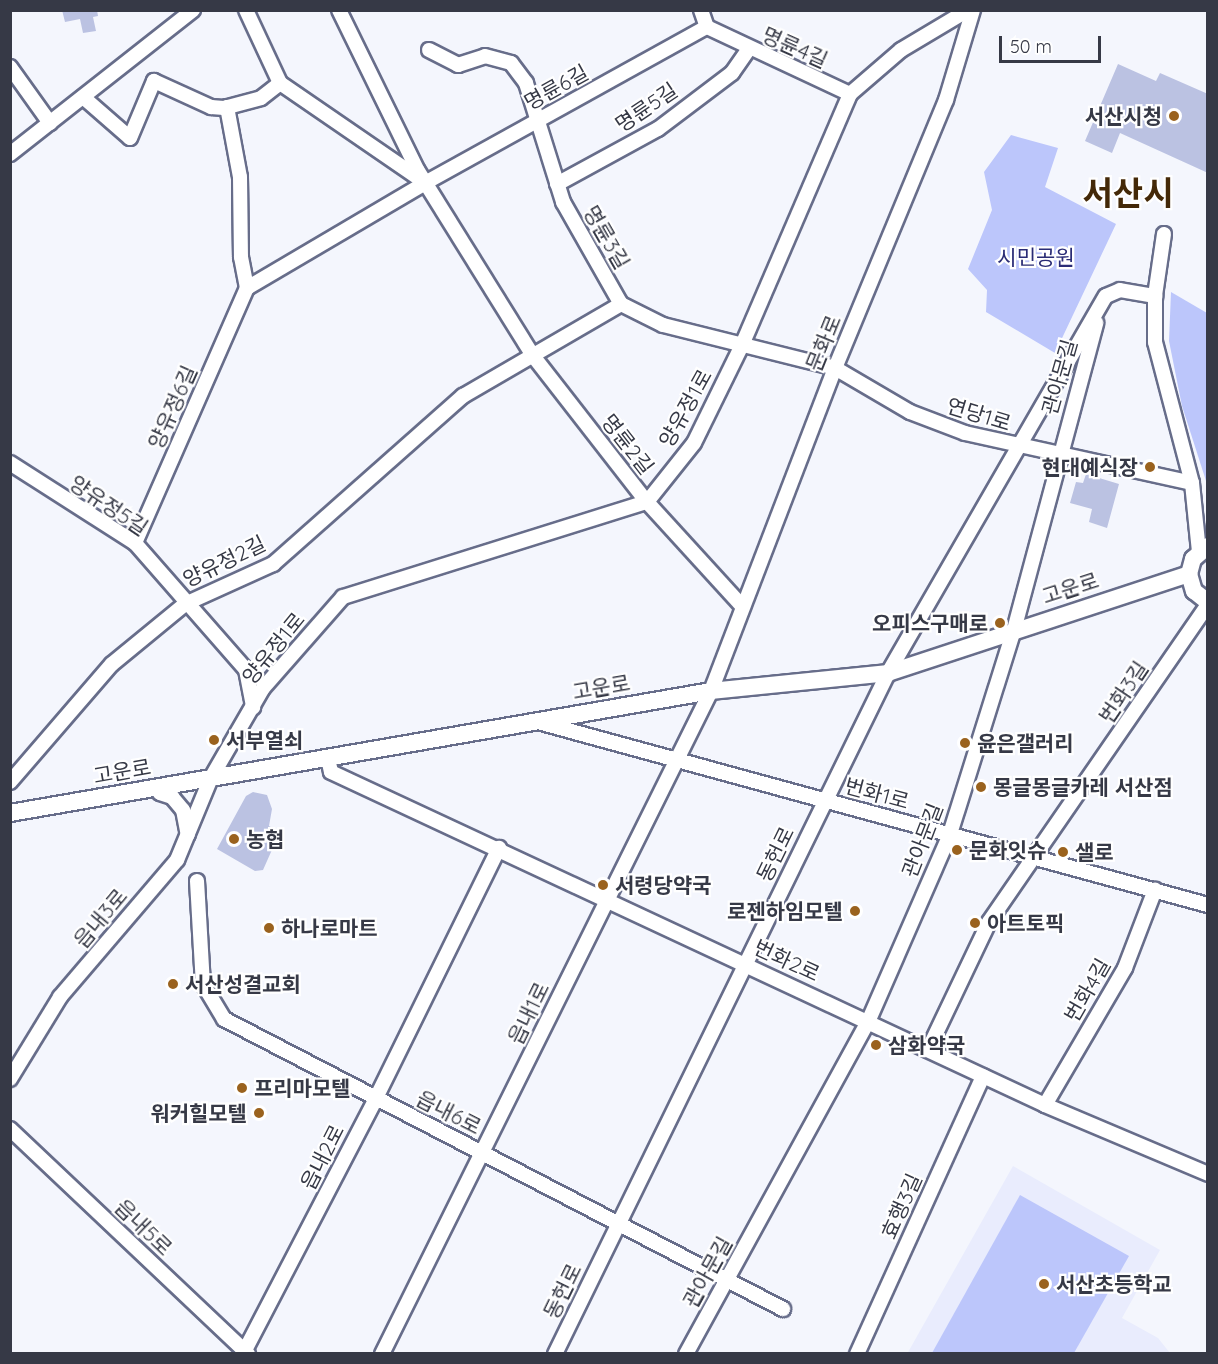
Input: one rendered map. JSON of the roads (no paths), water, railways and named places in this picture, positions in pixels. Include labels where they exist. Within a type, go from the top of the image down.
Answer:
[{"type":"street","points":[[10,154],[193,10]]},
{"type":"street","points":[[83,97],[130,138],[154,81],[211,107],[227,107],[261,98],[280,83],[246,10]]},
{"type":"street","name":"명륜2길","points":[[339,10],[425,183],[534,357],[647,502],[743,607]]},
{"type":"street","points":[[701,10],[707,27]]},
{"type":"street","name":"양유정1로","points":[[211,778],[263,688],[343,597],[647,502],[694,443],[742,345],[850,94],[901,50],[968,10]]},
{"type":"street","name":"문화로","points":[[711,691],[835,368],[946,100],[973,10]]},
{"type":"street","name":"명륜6길","points":[[425,183],[707,27]]},
{"type":"street","name":"명륜4길","points":[[707,27],[748,50],[850,94]]},
{"type":"street","name":"명륜3길","points":[[429,50],[458,65],[485,56],[511,63],[526,83],[563,202],[621,304]]},
{"type":"street","name":"명륜5길","points":[[557,184],[658,129],[732,73],[748,50]]},
{"type":"street","points":[[10,67],[50,123]]},
{"type":"street","name":"명륜2길","points":[[280,83],[425,183]]},
{"type":"street","points":[[227,107],[240,177],[241,257],[247,288],[425,183]]},
{"type":"street","points":[[1164,234],[1155,296],[1158,354],[1192,483],[1203,549],[1189,574],[1194,591],[1208,604]]},
{"type":"street","name":"양유정6길","points":[[135,543],[247,288]]},
{"type":"street","points":[[1101,304],[1116,290],[1155,296]]},
{"type":"street","points":[[534,357],[621,304],[663,325],[835,368]]},
{"type":"street","name":"관아문길","points":[[1019,448],[1101,304]]},
{"type":"street","name":"관아문길","points":[[686,1353],[868,1022],[950,834],[1014,630],[1101,304]]},
{"type":"street","name":"양유정2길","points":[[10,782],[112,664],[185,604],[273,564],[463,396],[534,357]]},
{"type":"street","name":"연당1로","points":[[835,368],[919,416],[1019,448],[1192,483]]},
{"type":"street","name":"동헌로","points":[[555,1353],[888,673],[1019,448]]},
{"type":"street","name":"양유정5길","points":[[10,463],[135,543],[185,604],[246,670],[253,707]]},
{"type":"street","name":"고운로","points":[[10,813],[211,778],[329,765],[536,721],[711,691],[888,673],[1189,574]]},
{"type":"street","name":"번화3길","points":[[928,1050],[989,922],[1208,604]]},
{"type":"street","name":"읍내1로","points":[[382,1353],[711,691]]},
{"type":"street","name":"번화1로","points":[[536,721],[1208,905]]},
{"type":"street","name":"번화2로","points":[[329,765],[499,848],[1045,1105],[1208,1174]]},
{"type":"street","name":"읍내3로","points":[[10,1079],[60,997],[177,860],[188,839],[211,778]]},
{"type":"street","points":[[159,787],[160,793],[171,797],[183,810],[188,839]]},
{"type":"street","name":"읍내2로","points":[[245,1353],[376,1098],[499,848]]},
{"type":"street","name":"읍내6로","points":[[197,881],[203,984],[224,1019],[783,1309]]},
{"type":"street","name":"번화4길","points":[[1045,1105],[1125,968],[1155,890]]},
{"type":"street","name":"효행3길","points":[[856,1353],[983,1076]]},
{"type":"street","name":"읍내5로","points":[[10,1129],[245,1353]]},
{"type":"place","name":"서산시청","points":[[1174,116]]},
{"type":"place","name":"현대예식장","points":[[1150,467]]},
{"type":"place","name":"오피스구매로","points":[[1000,623]]},
{"type":"place","name":"서부열쇠","points":[[214,740]]},
{"type":"place","name":"윤은갤러리","points":[[965,743]]},
{"type":"place","name":"몽글몽글카레 서산점","points":[[981,787]]},
{"type":"place","name":"농협","points":[[234,839]]},
{"type":"place","name":"문화잇슈","points":[[957,850]]},
{"type":"place","name":"샐로","points":[[1063,852]]},
{"type":"place","name":"서령당약국","points":[[603,885]]},
{"type":"place","name":"로젠하임모텔","points":[[855,911]]},
{"type":"place","name":"아트토픽","points":[[975,923]]},
{"type":"place","name":"하나로마트","points":[[269,928]]},
{"type":"place","name":"서산성결교회","points":[[173,984]]},
{"type":"place","name":"삼화약국","points":[[876,1045]]},
{"type":"place","name":"프리마모텔","points":[[242,1088]]},
{"type":"place","name":"워커힐모텔","points":[[259,1113]]},
{"type":"place","name":"서산초등학교","points":[[1044,1284]]},
{"type":"district","name":"서산시","points":[[1128,193]]},
{"type":"park label","name":"시민공원","points":[[1036,257]]}]
